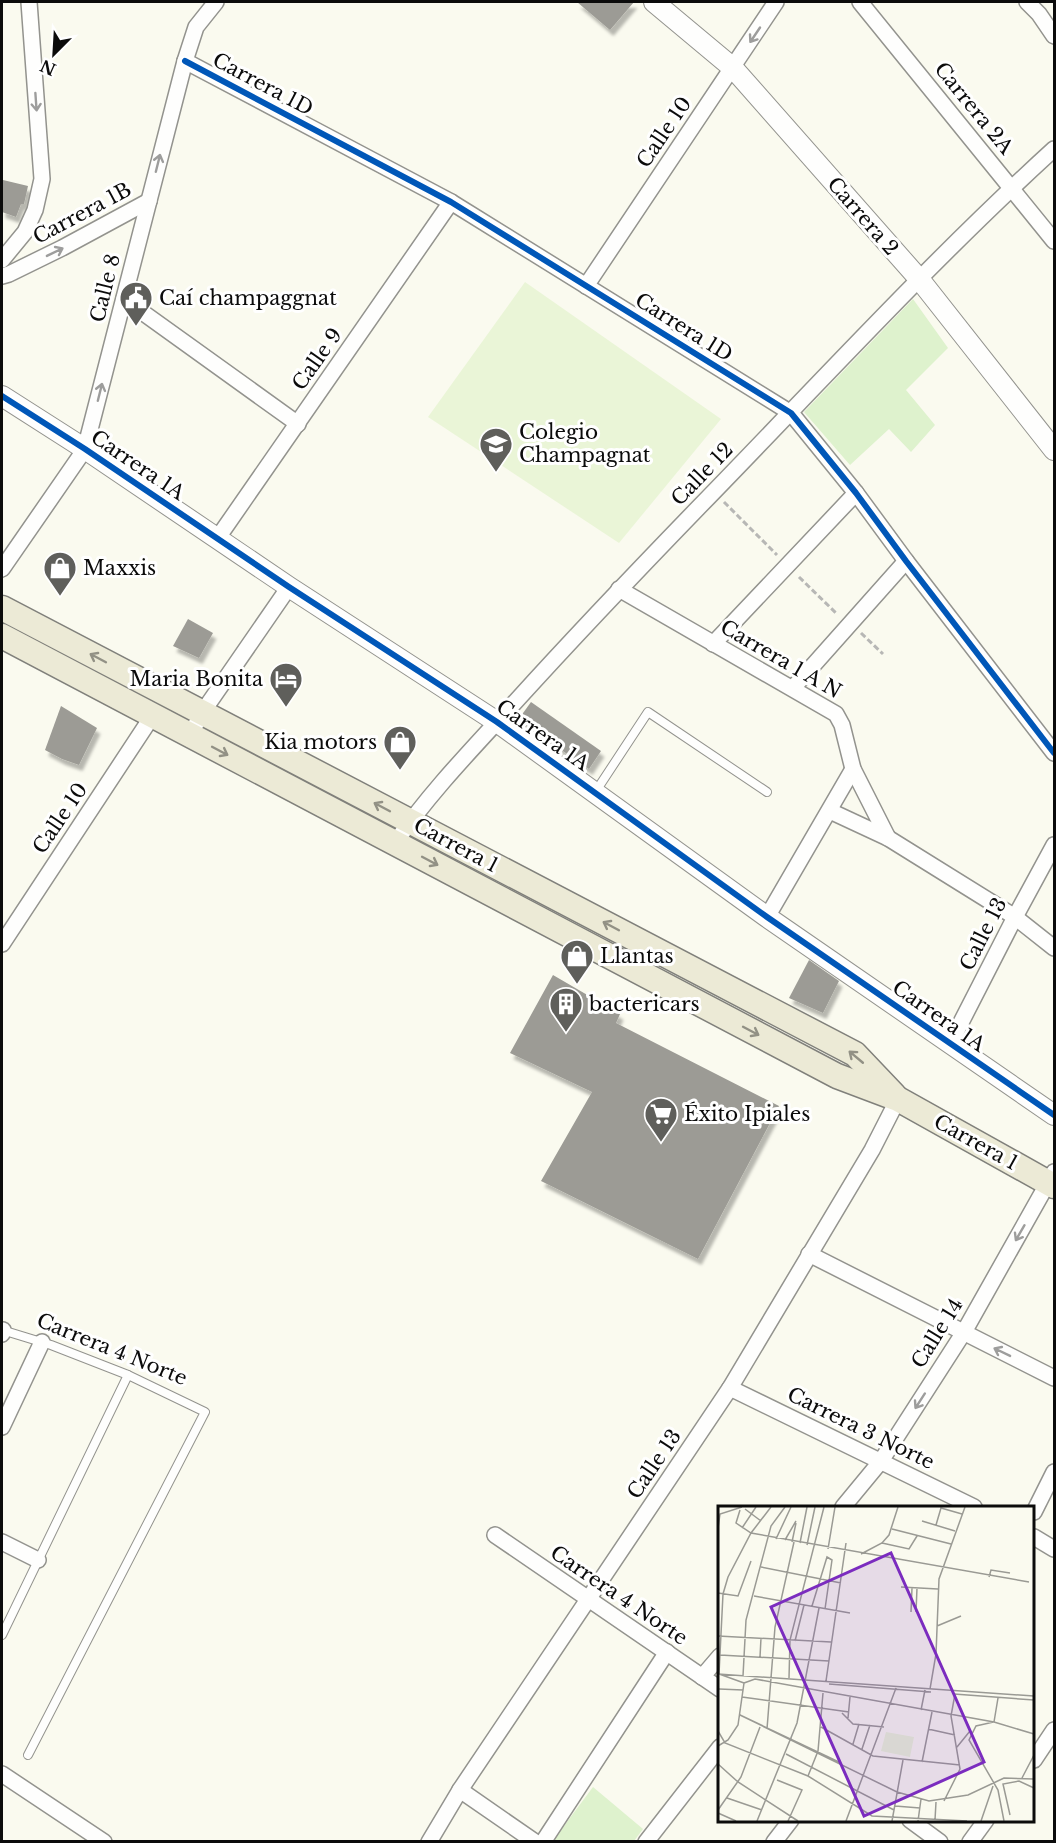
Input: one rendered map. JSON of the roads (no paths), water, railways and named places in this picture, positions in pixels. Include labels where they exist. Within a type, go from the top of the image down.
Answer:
[{"type":"main road","name":"Carrera 1","points":[[2,608],[855,1054],[897,1099]]},
{"type":"main road","name":"Carrera 1","points":[[2,636],[837,1076],[897,1099],[1053,1180]]},
{"type":"main road","points":[[717,1012],[729,988]]},
{"type":"street","points":[[2,260],[25,232],[36,210],[42,179],[30,2]]},
{"type":"street","name":"Calle 8","points":[[2,569],[86,449],[184,61],[196,27],[216,2]]},
{"type":"street","name":"Carrera 2","points":[[654,2],[733,68],[920,280],[1054,454]]},
{"type":"street","name":"Calle 10","points":[[586,286],[776,2]]},
{"type":"street","name":"Carrera 2A","points":[[860,2],[1054,240]]},
{"type":"street","points":[[1027,2],[1039,14],[1054,36]]},
{"type":"street","name":"Carrera 1D","points":[[184,61],[451,202],[791,412],[856,493],[1054,753]]},
{"type":"street","name":"Calle 12","points":[[395,843],[410,821],[497,722],[619,589],[920,280],[1054,149]]},
{"type":"street","name":"Carrera 1B","points":[[2,276],[62,248],[149,201]]},
{"type":"street","name":"Calle 9","points":[[217,539],[451,202]]},
{"type":"street","points":[[124,299],[298,424]]},
{"type":"street","name":"Carrera 1A","points":[[2,396],[86,449],[289,587],[497,722],[768,917],[1054,1115]]},
{"type":"street","points":[[713,644],[856,493]]},
{"type":"street","points":[[793,688],[906,561]]},
{"type":"street","points":[[190,735],[202,713],[289,587]]},
{"type":"street","name":"Carrera 1 A N","points":[[619,589],[836,714],[842,725],[853,769],[888,838]]},
{"type":"street","name":"Calle 10","points":[[2,944],[153,716]]},
{"type":"street","points":[[768,917],[853,769]]},
{"type":"street","points":[[830,811],[888,838],[1015,917],[1054,948]]},
{"type":"street","name":"Calle 13","points":[[950,1044],[1054,845]]},
{"type":"street","name":"Calle 13","points":[[429,1842],[460,1790],[730,1388],[872,1150],[897,1099]]},
{"type":"street","name":"Calle 14","points":[[844,1506],[881,1461],[964,1332],[1053,1180]]},
{"type":"street","points":[[809,1254],[1054,1378]]},
{"type":"street","points":[[2,1427],[42,1342]]},
{"type":"street","name":"Carrera 3 Norte","points":[[730,1388],[972,1506]]},
{"type":"street","points":[[1035,1510],[1054,1472]]},
{"type":"street","name":"Carrera 4 Norte","points":[[495,1535],[718,1688]]},
{"type":"street","points":[[1035,1539],[1054,1549]]},
{"type":"street","points":[[2,1542],[38,1560]]},
{"type":"street","points":[[543,1842],[667,1653]]},
{"type":"street","points":[[702,1677],[718,1658]]},
{"type":"street","points":[[1035,1758],[1054,1730]]},
{"type":"street","points":[[646,1842],[718,1750]]},
{"type":"street","points":[[2,1774],[104,1842]]},
{"type":"street","points":[[460,1790],[535,1842]]},
{"type":"street","points":[[774,1842],[790,1822]]},
{"type":"street","points":[[911,1822],[940,1842]]},
{"type":"street","points":[[970,1842],[985,1822]]},
{"type":"lane","points":[[595,792],[648,712],[768,792]]},
{"type":"lane","name":"Carrera 4 Norte","points":[[2,1331],[42,1342],[128,1375],[205,1412],[28,1755]]},
{"type":"lane","points":[[2,1635],[128,1375]]},
{"type":"place","name":"Caí champaggnat","points":[[136,327]]},
{"type":"place","name":"Colegio Champagnat","points":[[496,473]]},
{"type":"place","name":"Maxxis","points":[[60,597]]},
{"type":"place","name":"Maria Bonita","points":[[286,708]]},
{"type":"place","name":"Kia motors","points":[[400,771]]},
{"type":"place","name":"Llantas","points":[[577,985]]},
{"type":"place","name":"bactericars","points":[[566,1033]]},
{"type":"place","name":"Éxito Ipiales","points":[[661,1143]]}]
